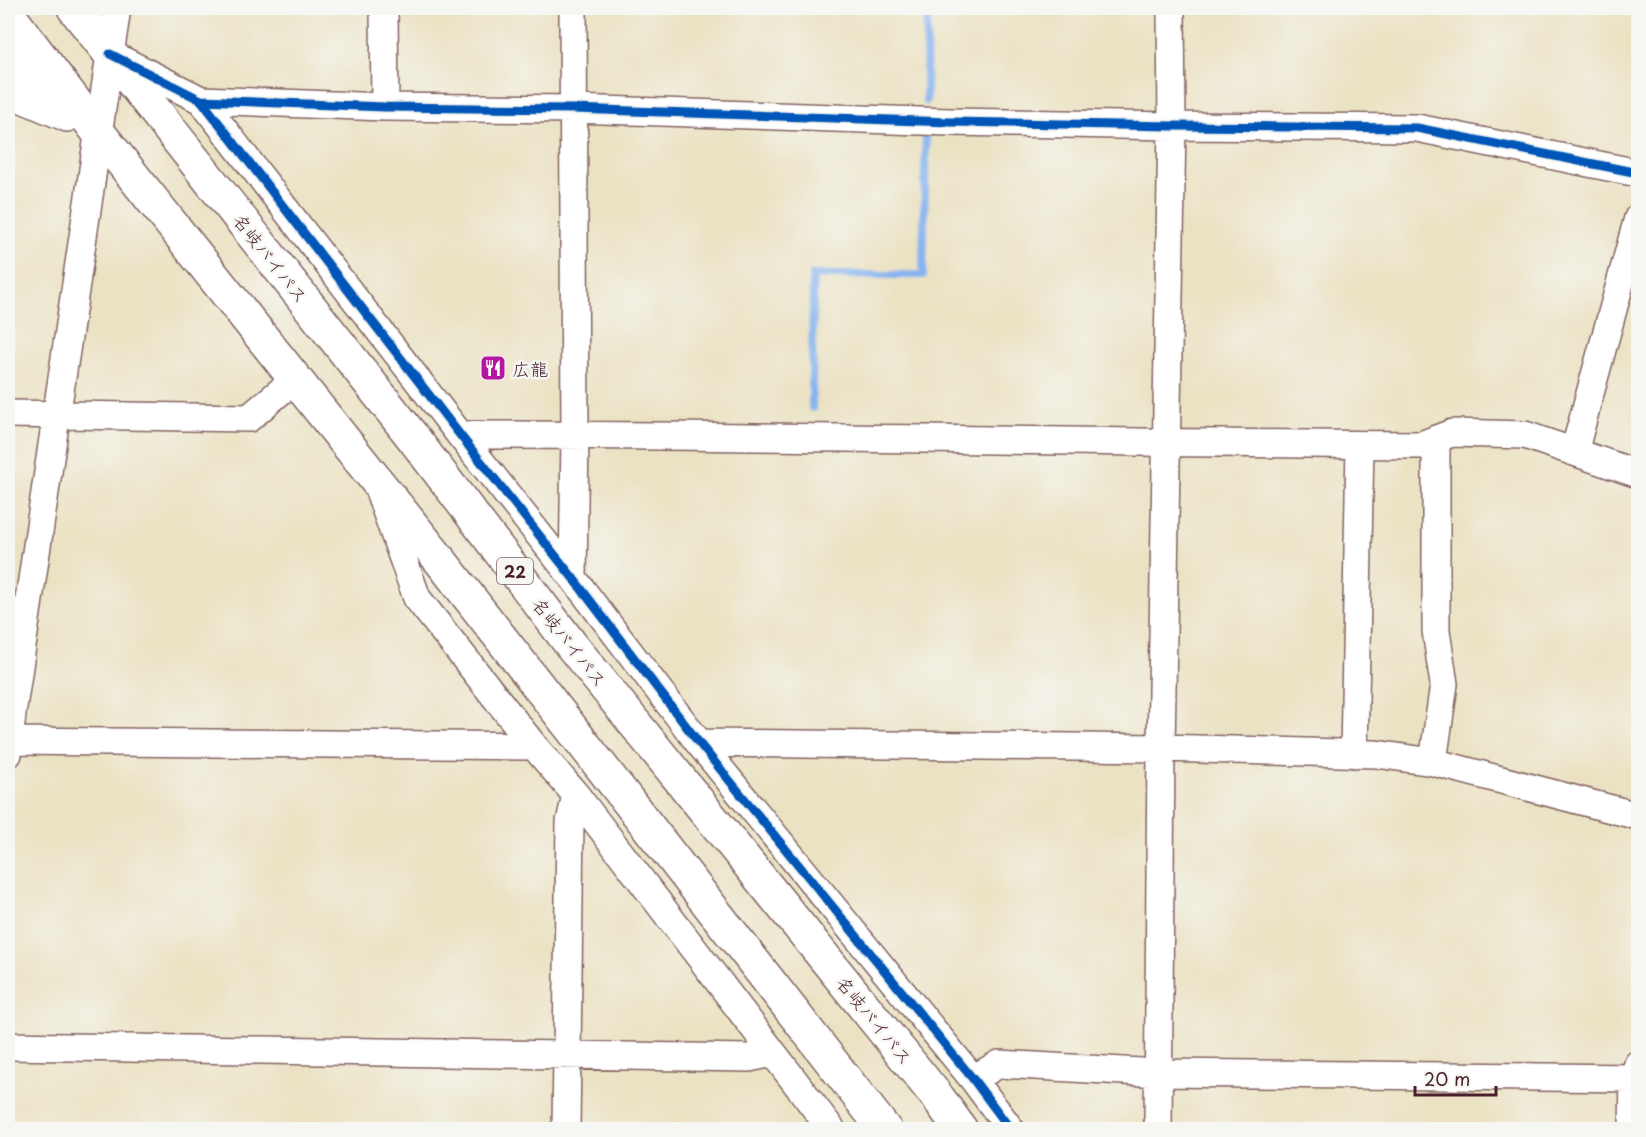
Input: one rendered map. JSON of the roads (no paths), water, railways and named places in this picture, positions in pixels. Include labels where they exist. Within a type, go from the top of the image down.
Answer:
[{"type":"highway","name":"名岐バイパス","points":[[74,8],[411,435],[572,646],[939,1099],[961,1130]]},
{"type":"highway","points":[[8,14],[98,132],[444,564],[885,1130]]},
{"type":"street","points":[[117,8],[9,731],[534,746]]},
{"type":"street","points":[[384,8],[385,106]]},
{"type":"street","points":[[573,8],[575,435],[573,579]]},
{"type":"street","points":[[1158,1130],[1161,748],[1172,126],[1171,8]]},
{"type":"street","points":[[110,54],[201,100],[573,109],[949,122],[1417,128],[1638,173]]},
{"type":"street","points":[[8,59],[98,132]]},
{"type":"street","points":[[8,93],[98,132]]},
{"type":"street","points":[[201,100],[699,743],[973,1079],[1011,1130]]},
{"type":"street","points":[[1574,452],[1638,218]]},
{"type":"street","points":[[8,414],[249,418],[295,379]]},
{"type":"street","points":[[460,435],[1360,445],[1421,445],[1452,433],[1525,435],[1638,474]]},
{"type":"street","points":[[1433,762],[1444,684],[1437,631],[1436,440]]},
{"type":"street","points":[[1354,754],[1360,445]]},
{"type":"street","points":[[374,478],[417,597],[534,746],[576,795],[832,1130]]},
{"type":"street","points":[[699,743],[1161,748],[1376,754],[1433,762],[1638,816]]},
{"type":"street","points":[[566,1130],[570,822],[576,795]]},
{"type":"street","points":[[8,1046],[749,1058],[773,1053]]},
{"type":"street","points":[[973,1079],[999,1064],[1159,1073],[1637,1073],[1633,1130]]},
{"type":"waterway","points":[[926,101],[927,8]]},
{"type":"waterway","points":[[812,408],[813,275],[923,275],[926,128]]},
{"type":"place","name":"広龍","points":[[493,368]]}]
